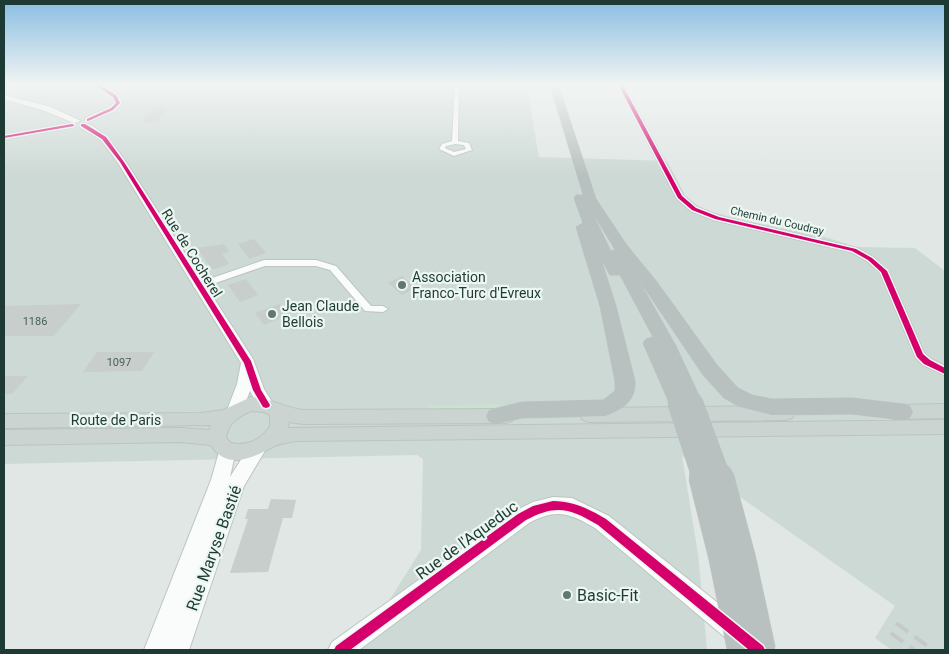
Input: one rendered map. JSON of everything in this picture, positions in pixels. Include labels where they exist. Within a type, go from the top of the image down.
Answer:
[{"type":"highway","points":[[558,115],[600,245],[685,402],[722,482],[742,558],[760,650]]},
{"type":"highway","points":[[562,115],[586,203],[651,285],[710,370],[731,393],[747,402],[772,406],[852,406],[903,412]]},
{"type":"highway","points":[[496,416],[522,410],[605,408],[617,402],[625,392],[625,381],[608,306],[581,220],[586,203]]},
{"type":"highway","points":[[685,402],[728,580],[740,650]]},
{"type":"main road","points":[[945,411],[303,417],[251,404],[231,413],[221,423],[222,444],[241,452],[295,434],[945,426]]},
{"type":"main road","points":[[265,444],[280,426],[273,409]]},
{"type":"main road","name":"Route de Paris","points":[[4,421],[201,420],[231,413]]},
{"type":"main road","name":"Route de Paris","points":[[4,438],[180,435],[222,444]]},
{"type":"street","name":"Rue de Cocherel","points":[[61,115],[80,123],[104,138],[122,162],[248,363],[257,390],[273,409]]},
{"type":"street","points":[[4,137],[80,123],[97,115]]},
{"type":"street","points":[[455,142],[456,115]]},
{"type":"street","name":"Chemin du Coudray","points":[[636,115],[680,197],[694,210],[716,218],[854,250],[884,271],[920,355],[942,371]]},
{"type":"street","points":[[198,286],[264,263],[316,263],[333,268],[368,309],[383,309]]},
{"type":"street","points":[[231,413],[245,384],[248,363]]},
{"type":"street","name":"Rue Maryse Bastié","points":[[156,650],[217,487],[222,444]]},
{"type":"street","name":"Rue Maryse Bastié","points":[[177,650],[236,483],[265,444]]},
{"type":"street","name":"Rue de l'Aqueduc","points":[[340,650],[522,517],[538,508],[554,504],[571,506],[602,522],[760,650]]},
{"type":"shaded area","points":[[4,115],[531,115],[539,157],[667,161],[685,195],[699,207],[737,219],[822,236],[856,247],[915,248],[945,271],[945,650],[892,650],[875,638],[895,606],[682,456],[698,554],[707,650],[358,650],[421,550],[423,459],[417,455],[4,464]]},
{"type":"green space","points":[[527,404],[535,408],[426,409],[431,405]]},
{"type":"building","points":[[148,115],[162,115],[157,121],[142,122]]},
{"type":"building","points":[[254,239],[266,253],[249,259],[238,244]]},
{"type":"building","points":[[224,244],[229,252],[222,254],[229,264],[212,269],[197,248]]},
{"type":"building","name":"Association Franco-Turc d'Evreux","points":[[402,276],[416,288],[402,295],[388,283]]},
{"type":"building","points":[[246,279],[258,295],[240,302],[228,285]]},
{"type":"building","points":[[81,304],[54,336],[4,336],[4,306]]},
{"type":"building","name":"Jean Claude Bellois","points":[[279,304],[288,315],[264,325],[255,313]]},
{"type":"building","points":[[97,352],[154,352],[142,371],[83,372]]},
{"type":"building","points":[[4,376],[28,376],[12,394],[4,394]]},
{"type":"building","points":[[271,499],[296,500],[292,518],[283,518],[268,572],[230,573],[248,519],[245,519],[248,509],[268,509]]},
{"type":"railway","points":[[896,623],[933,650]]},
{"type":"railway","points":[[891,633],[914,650]]},
{"type":"cycle path","points":[[88,120],[100,115]]},
{"type":"cycle path","points":[[636,115],[680,197],[694,209],[717,218],[854,250],[870,259],[884,271],[920,355],[927,362],[945,371]]},
{"type":"cycle path","points":[[4,137],[72,125]]},
{"type":"cycle path","points":[[83,125],[104,138],[122,162],[248,363],[257,390],[266,405]]},
{"type":"cycle path","points":[[340,650],[522,517],[543,507],[553,505],[572,507],[602,522],[759,650]]},
{"type":"place","name":"Association Franco-Turc d'Evreux","points":[[402,285]]},
{"type":"place","name":"Jean Claude Bellois","points":[[272,314]]},
{"type":"place","name":"Basic-Fit","points":[[567,595]]}]
